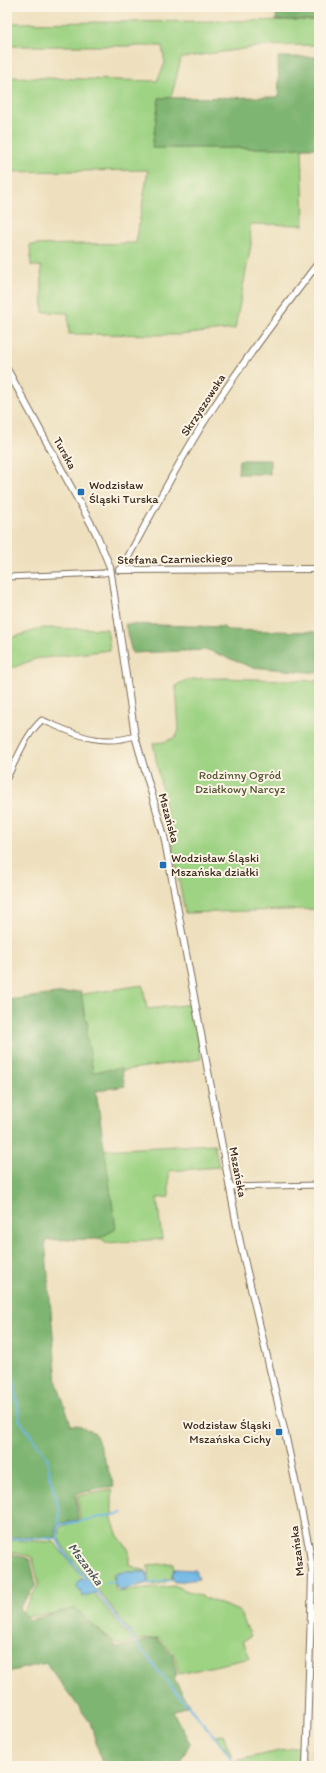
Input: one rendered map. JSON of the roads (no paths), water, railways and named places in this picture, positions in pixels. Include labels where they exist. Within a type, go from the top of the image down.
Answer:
[{"type":"street","name":"Skrzyszowska","points":[[121,570],[178,466],[205,422],[278,316],[319,262]]},
{"type":"street","name":"Turska","points":[[7,369],[92,526],[107,557],[113,585]]},
{"type":"street","name":"Stefana Czarnieckiego","points":[[7,577],[104,573],[121,570],[319,569]]},
{"type":"street","name":"Mszańska","points":[[113,585],[135,736],[164,836],[240,1242],[285,1433],[309,1547],[312,1571],[312,1605],[306,1766]]},
{"type":"street","points":[[7,778],[31,734],[42,720],[82,736],[104,741],[135,736]]},
{"type":"street","points":[[229,1187],[319,1185]]},
{"type":"water","points":[[174,1569],[196,1570],[199,1579],[176,1582],[173,1581],[172,1575]]},
{"type":"water","points":[[124,1572],[146,1572],[149,1578],[148,1583],[120,1591],[115,1583],[115,1574]]},
{"type":"water","points":[[86,1578],[97,1592],[83,1597],[77,1586],[79,1581]]},
{"type":"waterway","name":"Mszanka","points":[[7,1337],[20,1421],[47,1457],[50,1477],[60,1512],[57,1539],[65,1554],[87,1580]]},
{"type":"waterway","points":[[59,1525],[123,1513]]},
{"type":"waterway","points":[[7,1539],[57,1539]]},
{"type":"waterway","points":[[148,1583],[172,1580]]},
{"type":"waterway","points":[[105,1583],[115,1582]]},
{"type":"waterway","name":"Mszanka","points":[[96,1591],[158,1671],[220,1743],[235,1766]]},
{"type":"place","name":"Wodzisław Śląski Turska","points":[[81,492]]},
{"type":"place","name":"Wodzisław Śląski Mszańska działki","points":[[163,865]]},
{"type":"place","name":"Wodzisław Śląski Mszańska Cichy","points":[[279,1432]]},
{"type":"park label","name":"Rodzinny Ogród Działkowy Narcyz","points":[[240,782]]}]
